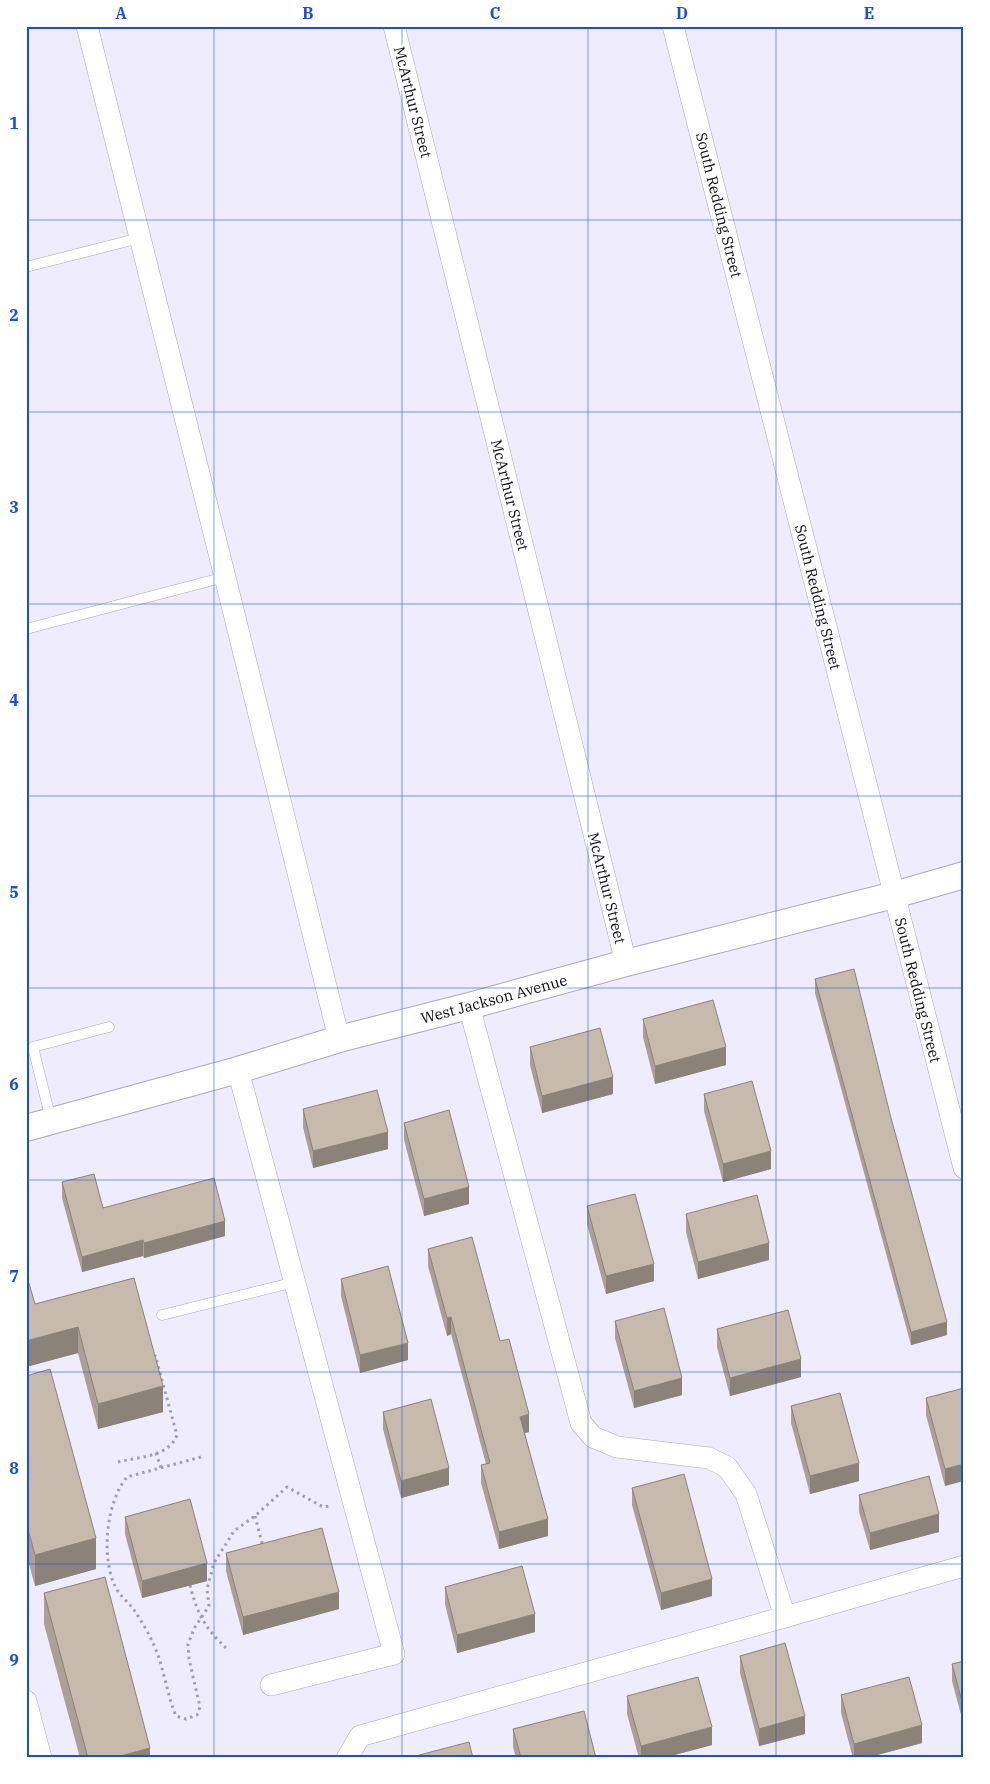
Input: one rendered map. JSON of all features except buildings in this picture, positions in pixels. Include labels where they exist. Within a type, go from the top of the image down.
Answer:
[{"type":"street","points":[[87,26],[339,1039]]},
{"type":"street","name":"McArthur Street","points":[[394,26],[626,963]]},
{"type":"street","name":"South Redding Street","points":[[673,26],[964,1168]]},
{"type":"street","name":"West Jackson Avenue","points":[[26,1128],[238,1070],[339,1039],[894,895],[964,875]]},
{"type":"street","points":[[469,1006],[581,1423],[592,1437],[617,1447],[709,1458],[727,1468],[746,1494],[785,1616]]},
{"type":"street","points":[[238,1070],[394,1654],[271,1685]]},
{"type":"street","points":[[347,1758],[360,1736],[964,1566]]},
{"type":"street","points":[[27,1705],[41,1758]]},
{"type":"lane","points":[[26,267],[140,238]]},
{"type":"lane","points":[[26,629],[225,577]]},
{"type":"lane","points":[[51,1121],[30,1048],[109,1026]]},
{"type":"lane","points":[[162,1315],[294,1282]]},
{"type":"path","points":[[118,1462],[164,1451],[173,1444],[176,1435],[154,1352]]},
{"type":"path","points":[[156,1453],[161,1468]]},
{"type":"path","points":[[201,1457],[127,1477],[121,1484],[108,1522],[106,1557],[115,1587],[135,1612],[153,1643],[163,1668],[171,1704],[176,1716],[186,1719],[197,1715],[200,1706],[188,1659],[188,1644],[209,1606],[207,1589],[214,1563],[234,1531],[255,1516],[287,1486],[323,1507],[353,1503]]},
{"type":"path","points":[[255,1516],[264,1551]]},
{"type":"path","points":[[190,1585],[201,1618],[210,1632],[228,1650]]}]
